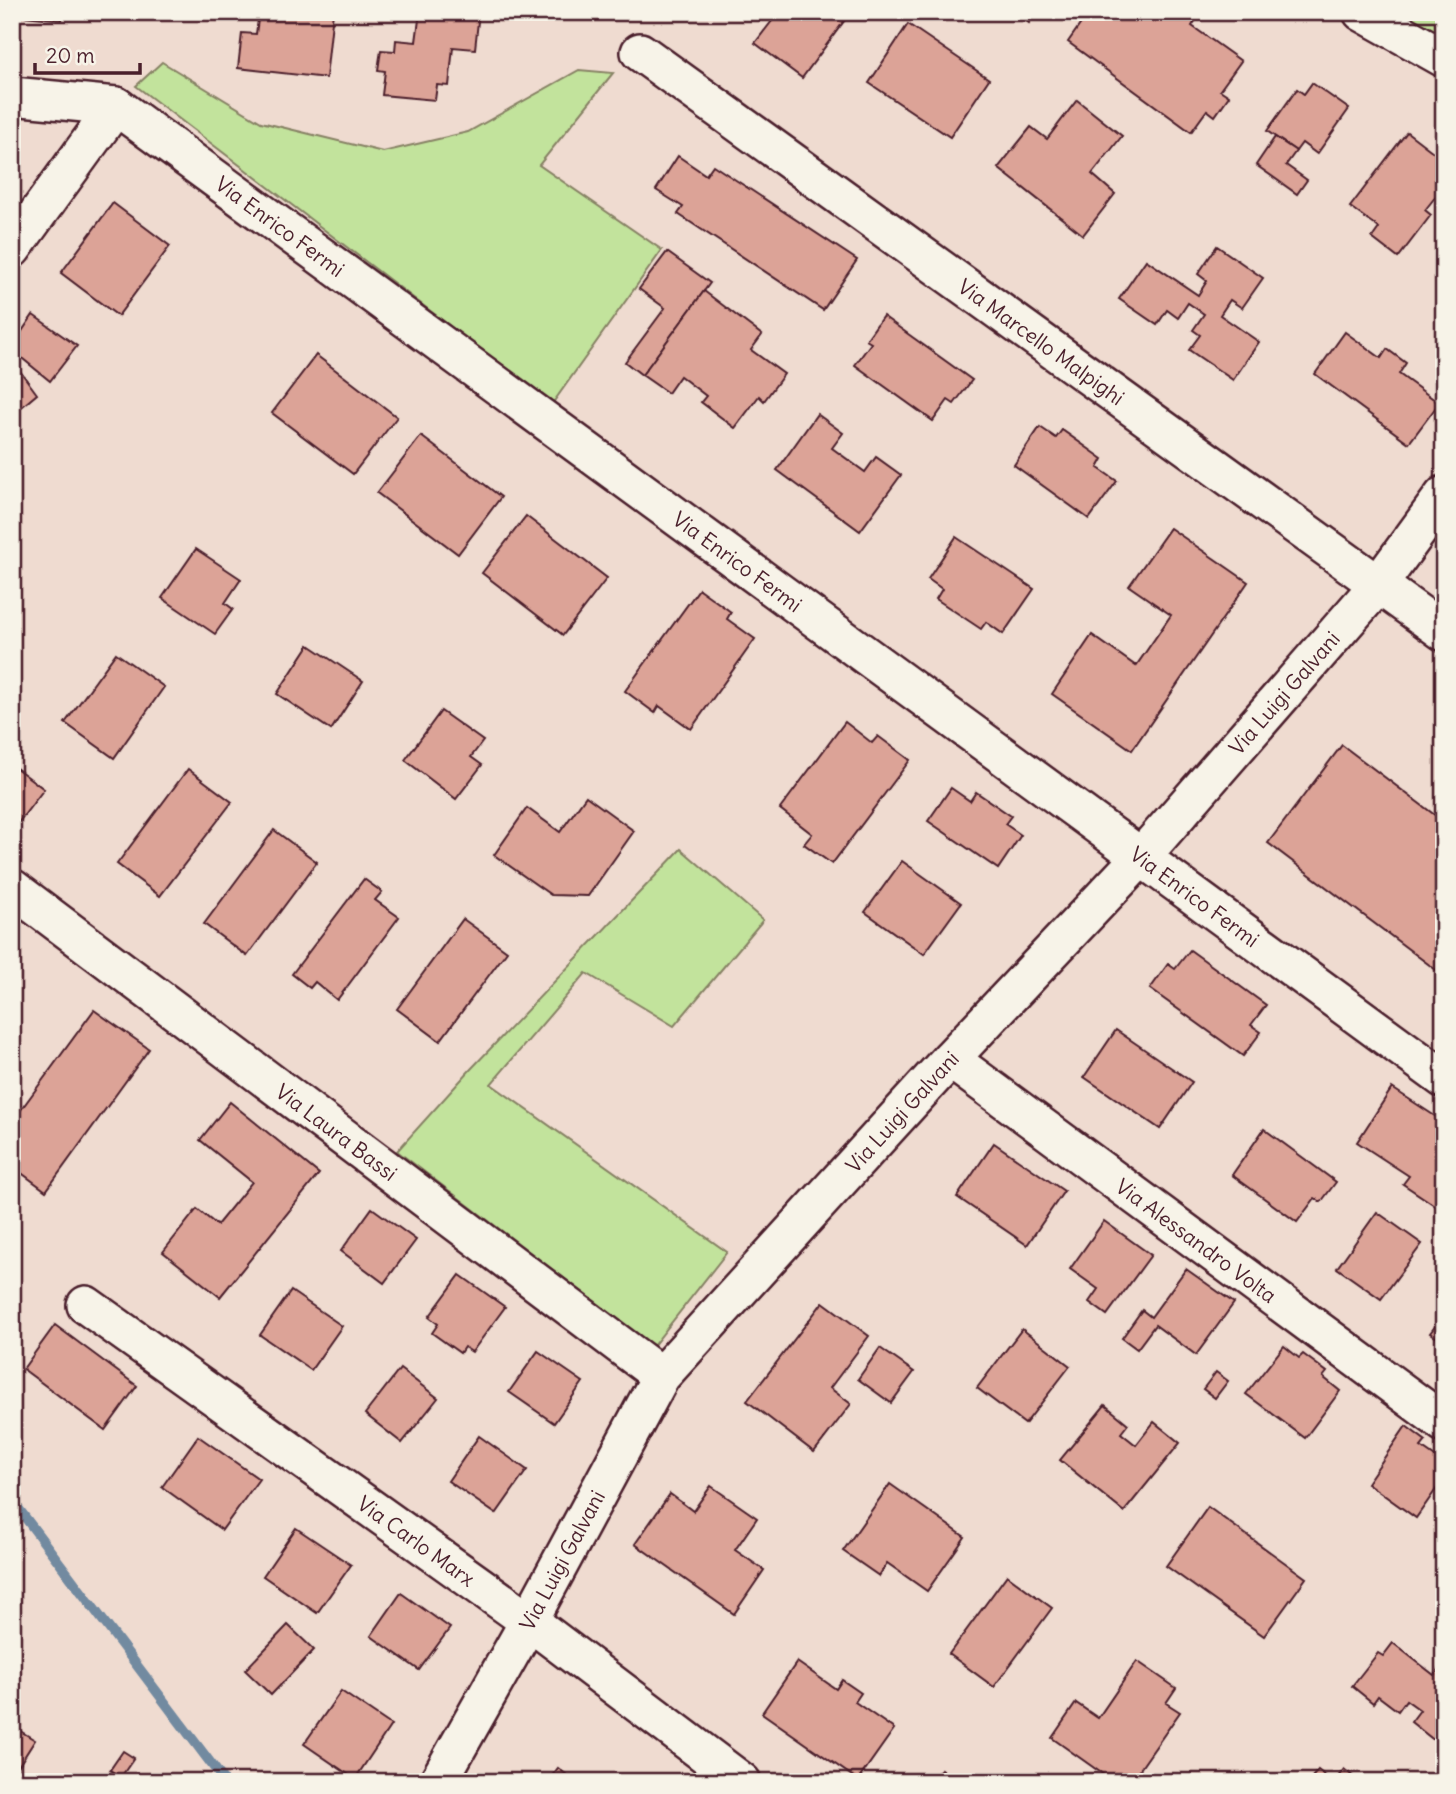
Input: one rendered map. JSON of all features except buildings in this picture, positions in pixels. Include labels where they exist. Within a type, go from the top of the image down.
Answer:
[{"type":"street","points":[[1362,12],[1444,58]]},
{"type":"street","name":"Via Marcello Malpighi","points":[[640,52],[1444,632]]},
{"type":"street","points":[[12,96],[116,106]]},
{"type":"street","points":[[12,249],[116,106]]},
{"type":"street","name":"Via Enrico Fermi","points":[[116,106],[1444,1079]]},
{"type":"street","name":"Via Luigi Galvani","points":[[438,1782],[529,1621],[661,1376],[950,1059],[1141,857],[1379,584],[1444,495]]},
{"type":"street","name":"Via Laura Bassi","points":[[12,888],[661,1376]]},
{"type":"street","name":"Via Alessandro Volta","points":[[950,1059],[1444,1423]]},
{"type":"street","name":"Via Carlo Marx","points":[[86,1305],[529,1621],[742,1782]]},
{"type":"green space","points":[[1389,12],[1444,12],[1444,42]]},
{"type":"green space","points":[[162,62],[261,122],[383,152],[468,132],[579,70],[613,73],[539,165],[662,250],[552,404],[136,86]]},
{"type":"green space","points":[[681,849],[763,920],[674,1026],[586,973],[491,1084],[727,1252],[653,1346],[397,1151],[470,1070]]},
{"type":"waterway","points":[[12,1500],[225,1782]]}]
